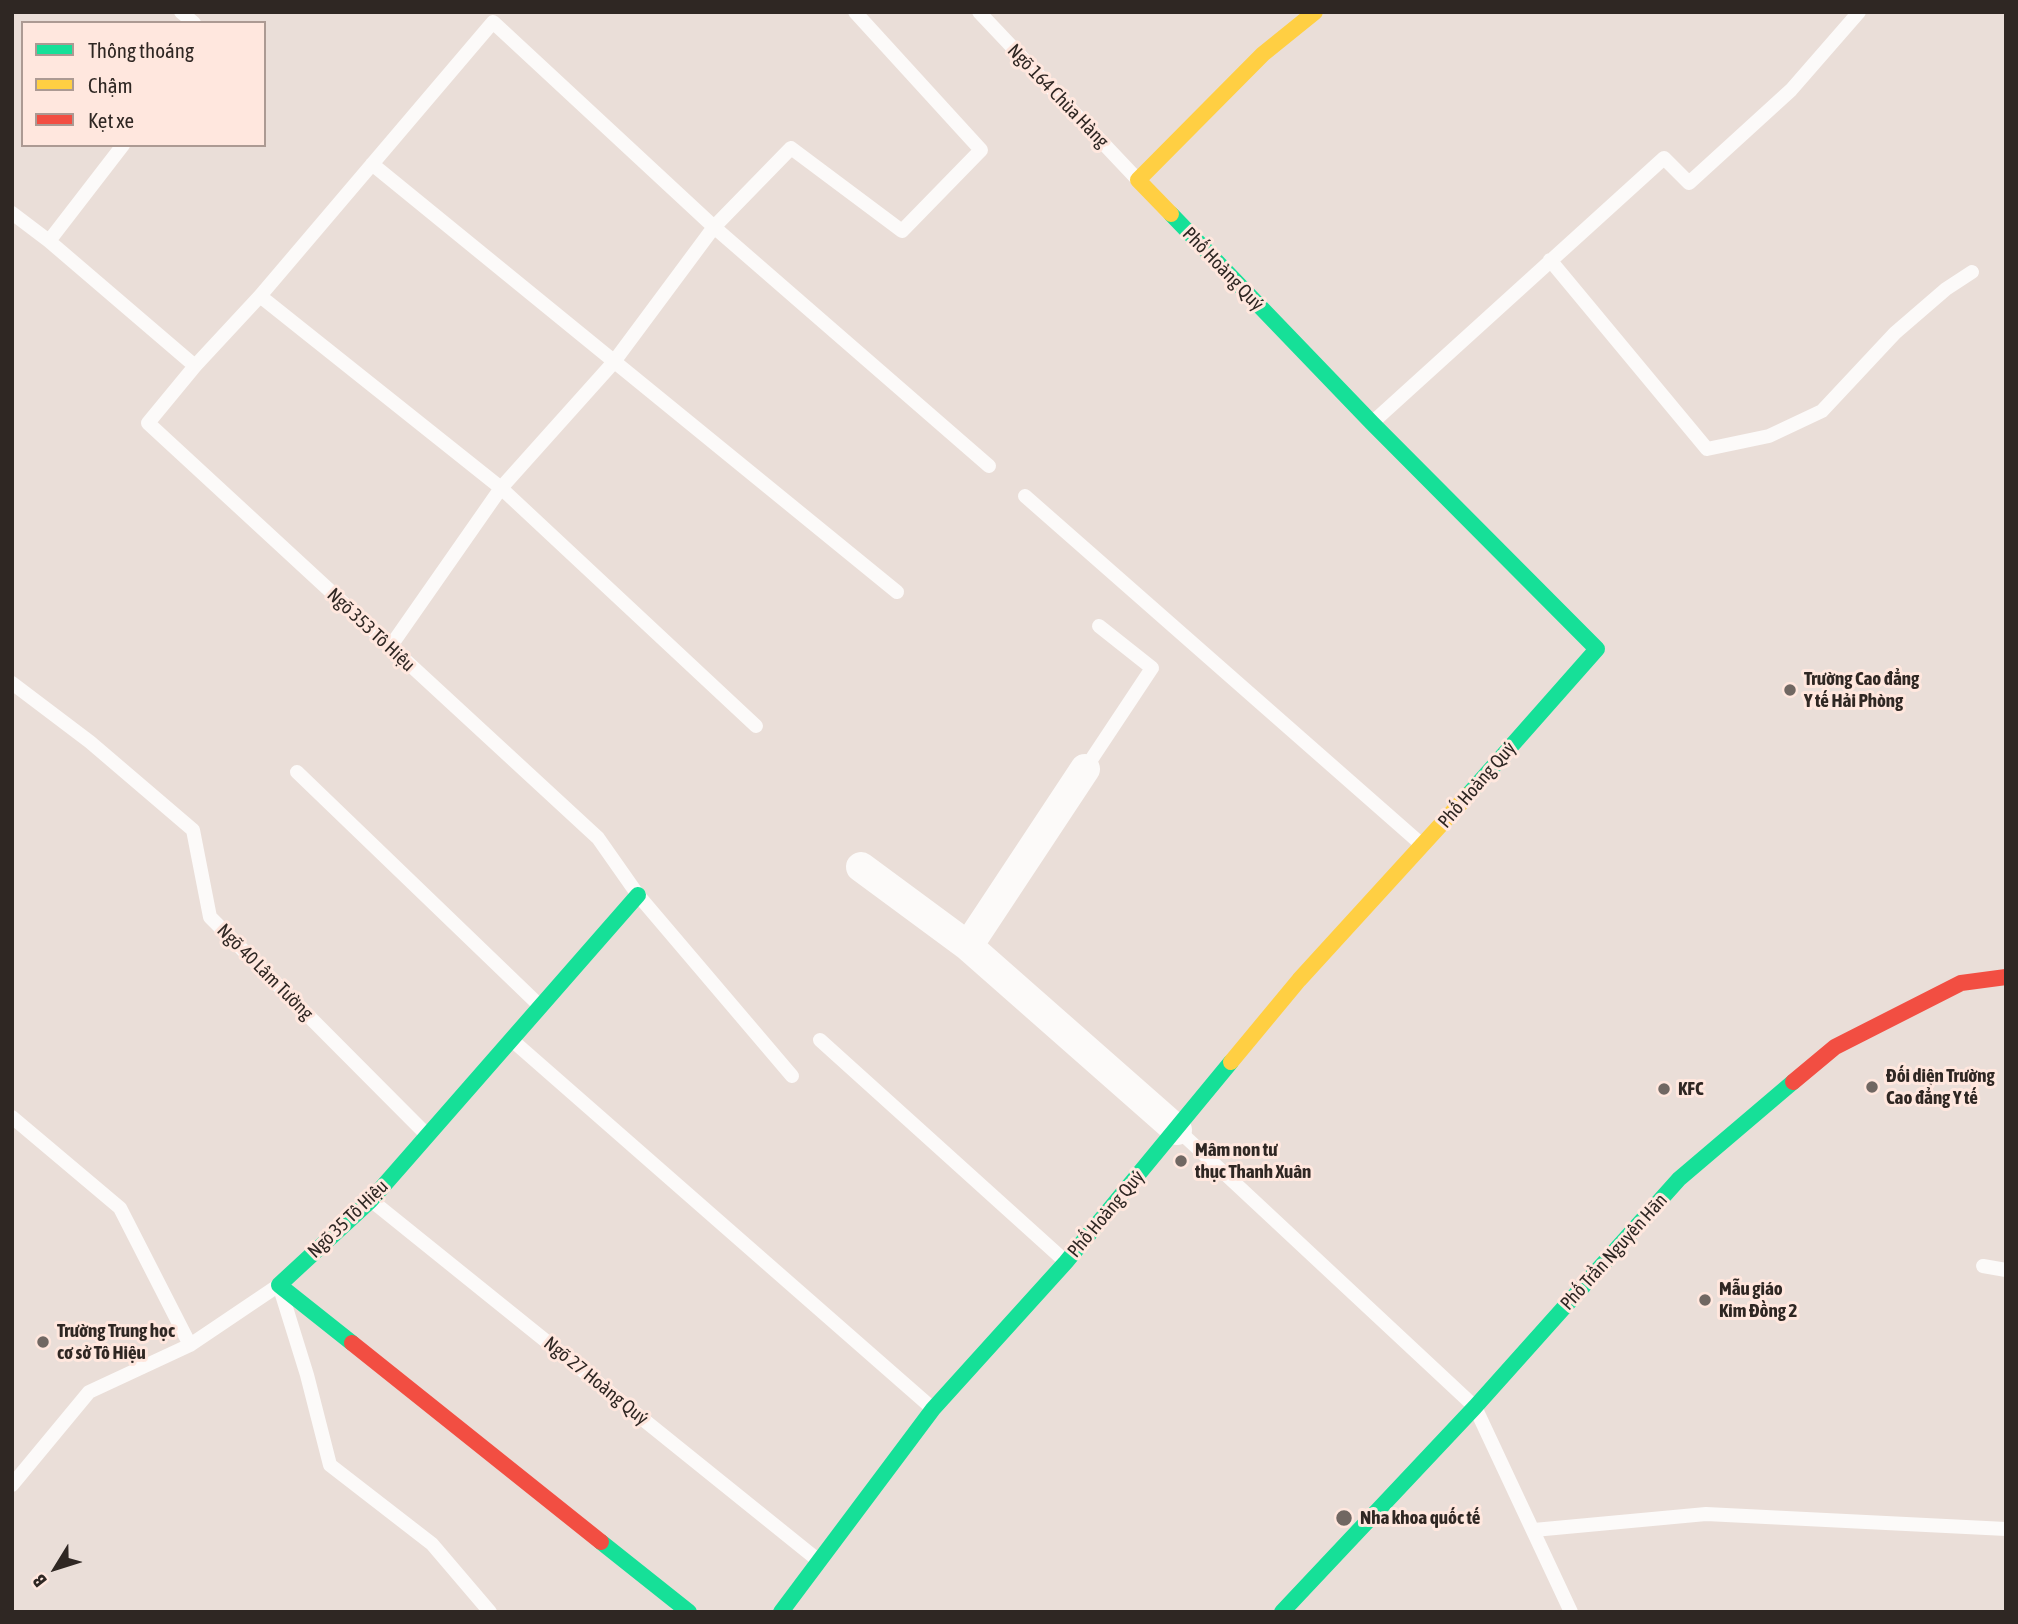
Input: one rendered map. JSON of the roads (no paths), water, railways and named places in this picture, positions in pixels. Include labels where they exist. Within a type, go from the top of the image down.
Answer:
[{"type":"street","points":[[1138,180],[1263,54],[1315,12]]},
{"type":"street","name":"Phố Hoàng Quý","points":[[781,1612],[933,1409],[1066,1262],[1299,980],[1423,846],[1597,649],[1372,423],[1138,180]]},
{"type":"street","points":[[968,946],[1085,769]]},
{"type":"street","points":[[861,867],[968,946],[1177,1130]]},
{"type":"street","name":"Ngõ 35 Tô Hiệu","points":[[279,1285],[371,1200],[638,895]]},
{"type":"street","name":"Phố Trần Nguyên Hãn","points":[[1282,1612],[1475,1407],[1679,1179],[1835,1047],[1961,983],[2006,977]]},
{"type":"street","points":[[279,1285],[689,1612]]},
{"type":"lane","points":[[390,647],[501,488],[613,363],[714,228],[791,148],[902,231],[981,150],[855,12]]},
{"type":"lane","name":"Ngõ 164 Chùa Hàng","points":[[979,12],[1138,180]]},
{"type":"lane","points":[[1372,423],[1664,158],[1689,183],[1791,90],[1859,12]]},
{"type":"lane","points":[[12,213],[49,241],[195,366],[260,296],[372,164],[489,17],[714,228],[989,466]]},
{"type":"lane","points":[[49,241],[121,147]]},
{"type":"lane","points":[[372,164],[897,592]]},
{"type":"lane","points":[[1550,260],[1707,449],[1769,436],[1822,411],[1895,333],[1946,289],[1972,272]]},
{"type":"lane","points":[[260,296],[501,488],[755,726]]},
{"type":"lane","name":"Ngõ 353 Tô Hiệu","points":[[195,366],[148,423],[598,838],[638,895],[792,1076]]},
{"type":"lane","points":[[1025,496],[1423,846]]},
{"type":"lane","points":[[1085,769],[1152,668],[1099,626]]},
{"type":"lane","name":"Ngõ 40 Lâm Tường","points":[[12,683],[90,741],[193,831],[210,917],[428,1136]]},
{"type":"lane","points":[[297,772],[540,1006]]},
{"type":"lane","points":[[512,1040],[933,1409]]},
{"type":"lane","points":[[820,1040],[1066,1262]]},
{"type":"lane","points":[[12,1116],[120,1209],[190,1345]]},
{"type":"lane","points":[[1177,1130],[1475,1407],[1571,1612]]},
{"type":"lane","name":"Ngõ 27 Hoàng Quý","points":[[371,1200],[820,1562]]},
{"type":"lane","points":[[1983,1266],[2006,1270]]},
{"type":"lane","points":[[279,1285],[307,1375],[330,1465],[432,1545],[490,1612]]},
{"type":"lane","name":"Ngõ 35 Tô Hiệu","points":[[12,1485],[89,1392],[190,1345],[279,1285]]},
{"type":"lane","points":[[1534,1530],[1706,1514],[2006,1529]]},
{"type":"place","name":"Trường Cao đẳng Y tế Hải Phòng","points":[[1790,690]]},
{"type":"place","name":"Đối diện Trường Cao đẳng Y tế","points":[[1872,1087]]},
{"type":"place","name":"KFC","points":[[1664,1089]]},
{"type":"place","name":"Mâm non tư thục Thanh Xuân","points":[[1181,1161]]},
{"type":"place","name":"Mẫu giáo Kim Đồng 2","points":[[1705,1300]]},
{"type":"place","name":"Trường Trung học cơ sở Tô Hiệu","points":[[43,1342]]},
{"type":"place","name":"Nha khoa quốc tế","points":[[1344,1518]]}]
